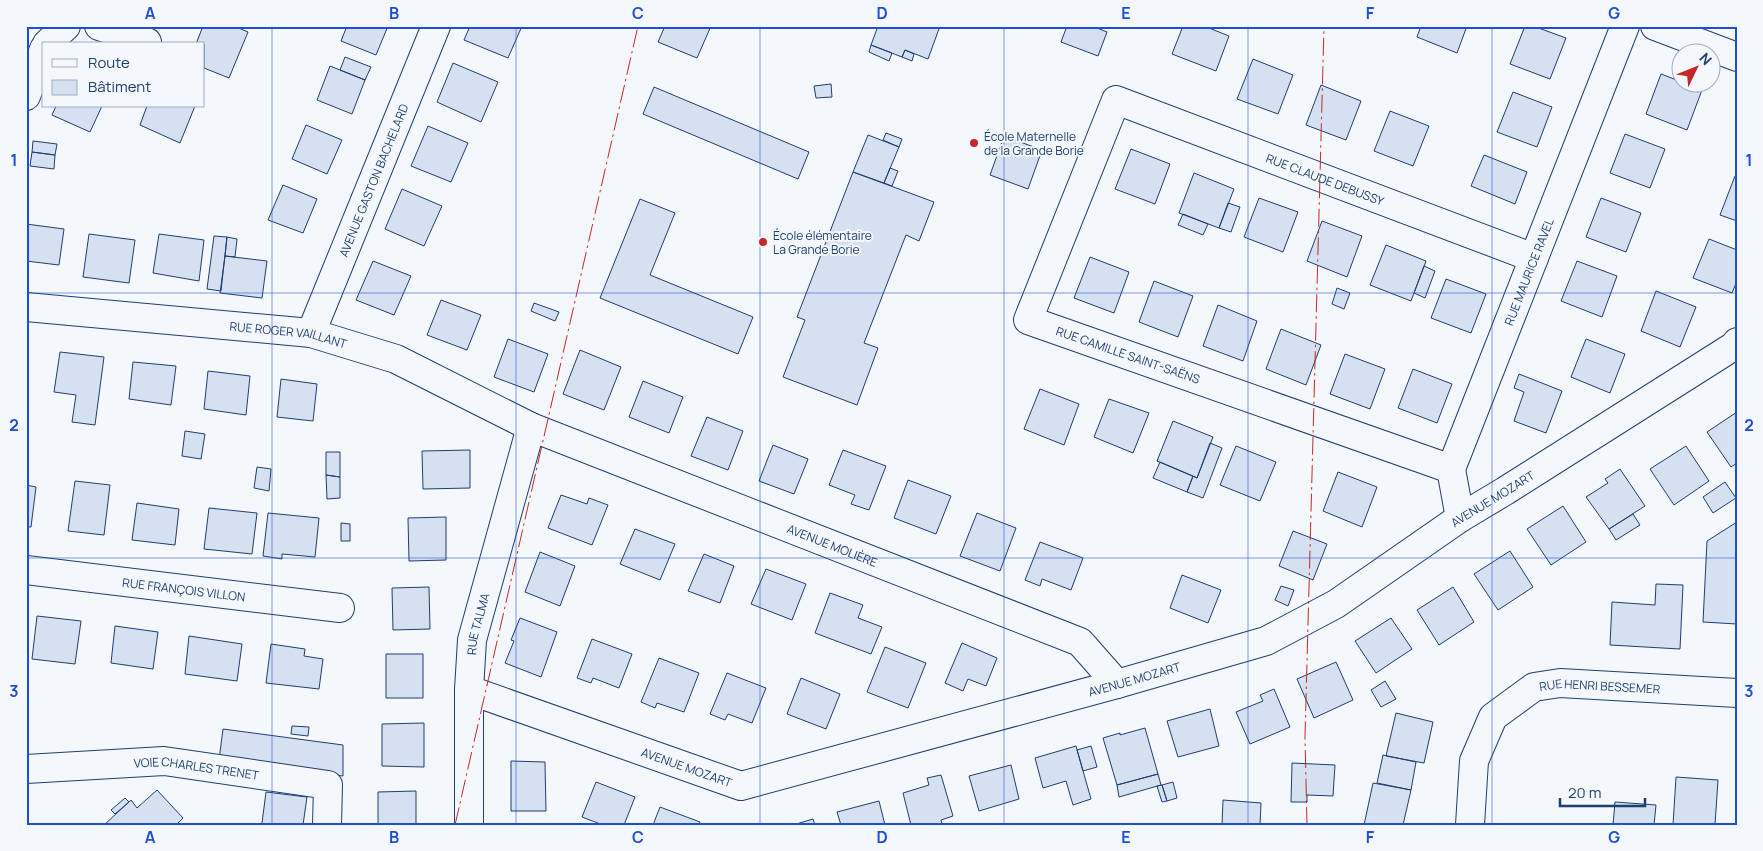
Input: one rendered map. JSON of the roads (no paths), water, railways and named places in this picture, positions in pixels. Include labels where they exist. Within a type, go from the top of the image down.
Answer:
[{"type":"street","points":[[49,42],[66,26]]},
{"type":"street","points":[[99,26],[148,42]]},
{"type":"street","name":"AVENUE GASTON BACHELARD","points":[[311,333],[436,26]]},
{"type":"street","name":"RUE MAURICE RAVEL","points":[[1451,469],[1625,26]]},
{"type":"street","points":[[1654,26],[1737,57]]},
{"type":"street","points":[[26,96],[42,54]]},
{"type":"street","name":"RUE CLAUDE DEBUSSY","points":[[1116,100],[1534,258]]},
{"type":"street","name":"RUE CAMILLE SAINT-SAËNS","points":[[1116,100],[1028,320],[1451,469]]},
{"type":"street","name":"RUE ROGER VAILLANT","points":[[26,307],[311,333],[396,359],[532,427]]},
{"type":"street","name":"AVENUE MOZART","points":[[469,690],[741,786],[1117,684],[1266,641],[1336,604],[1460,518],[1734,346],[1737,342]]},
{"type":"street","name":"AVENUE MOLIÈRE","points":[[532,427],[1080,642],[1117,684]]},
{"type":"street","name":"RUE TALMA","points":[[469,825],[469,690],[472,640],[532,427]]},
{"type":"street","points":[[1451,469],[1460,518]]},
{"type":"street","name":"RUE FRANÇOIS VILLON","points":[[26,570],[340,608]]},
{"type":"street","name":"RUE HENRI BESSEMER","points":[[1470,825],[1474,761],[1494,717],[1534,687],[1560,683],[1737,693]]},
{"type":"street","name":"VOIE CHARLES TRENET","points":[[26,769],[164,760],[328,785],[327,825]]},
{"type":"place","name":"École Maternelle de la Grande Borie","points":[[974,143]]},
{"type":"place","name":"École élémentaire La Grande Borie","points":[[763,242]]}]
